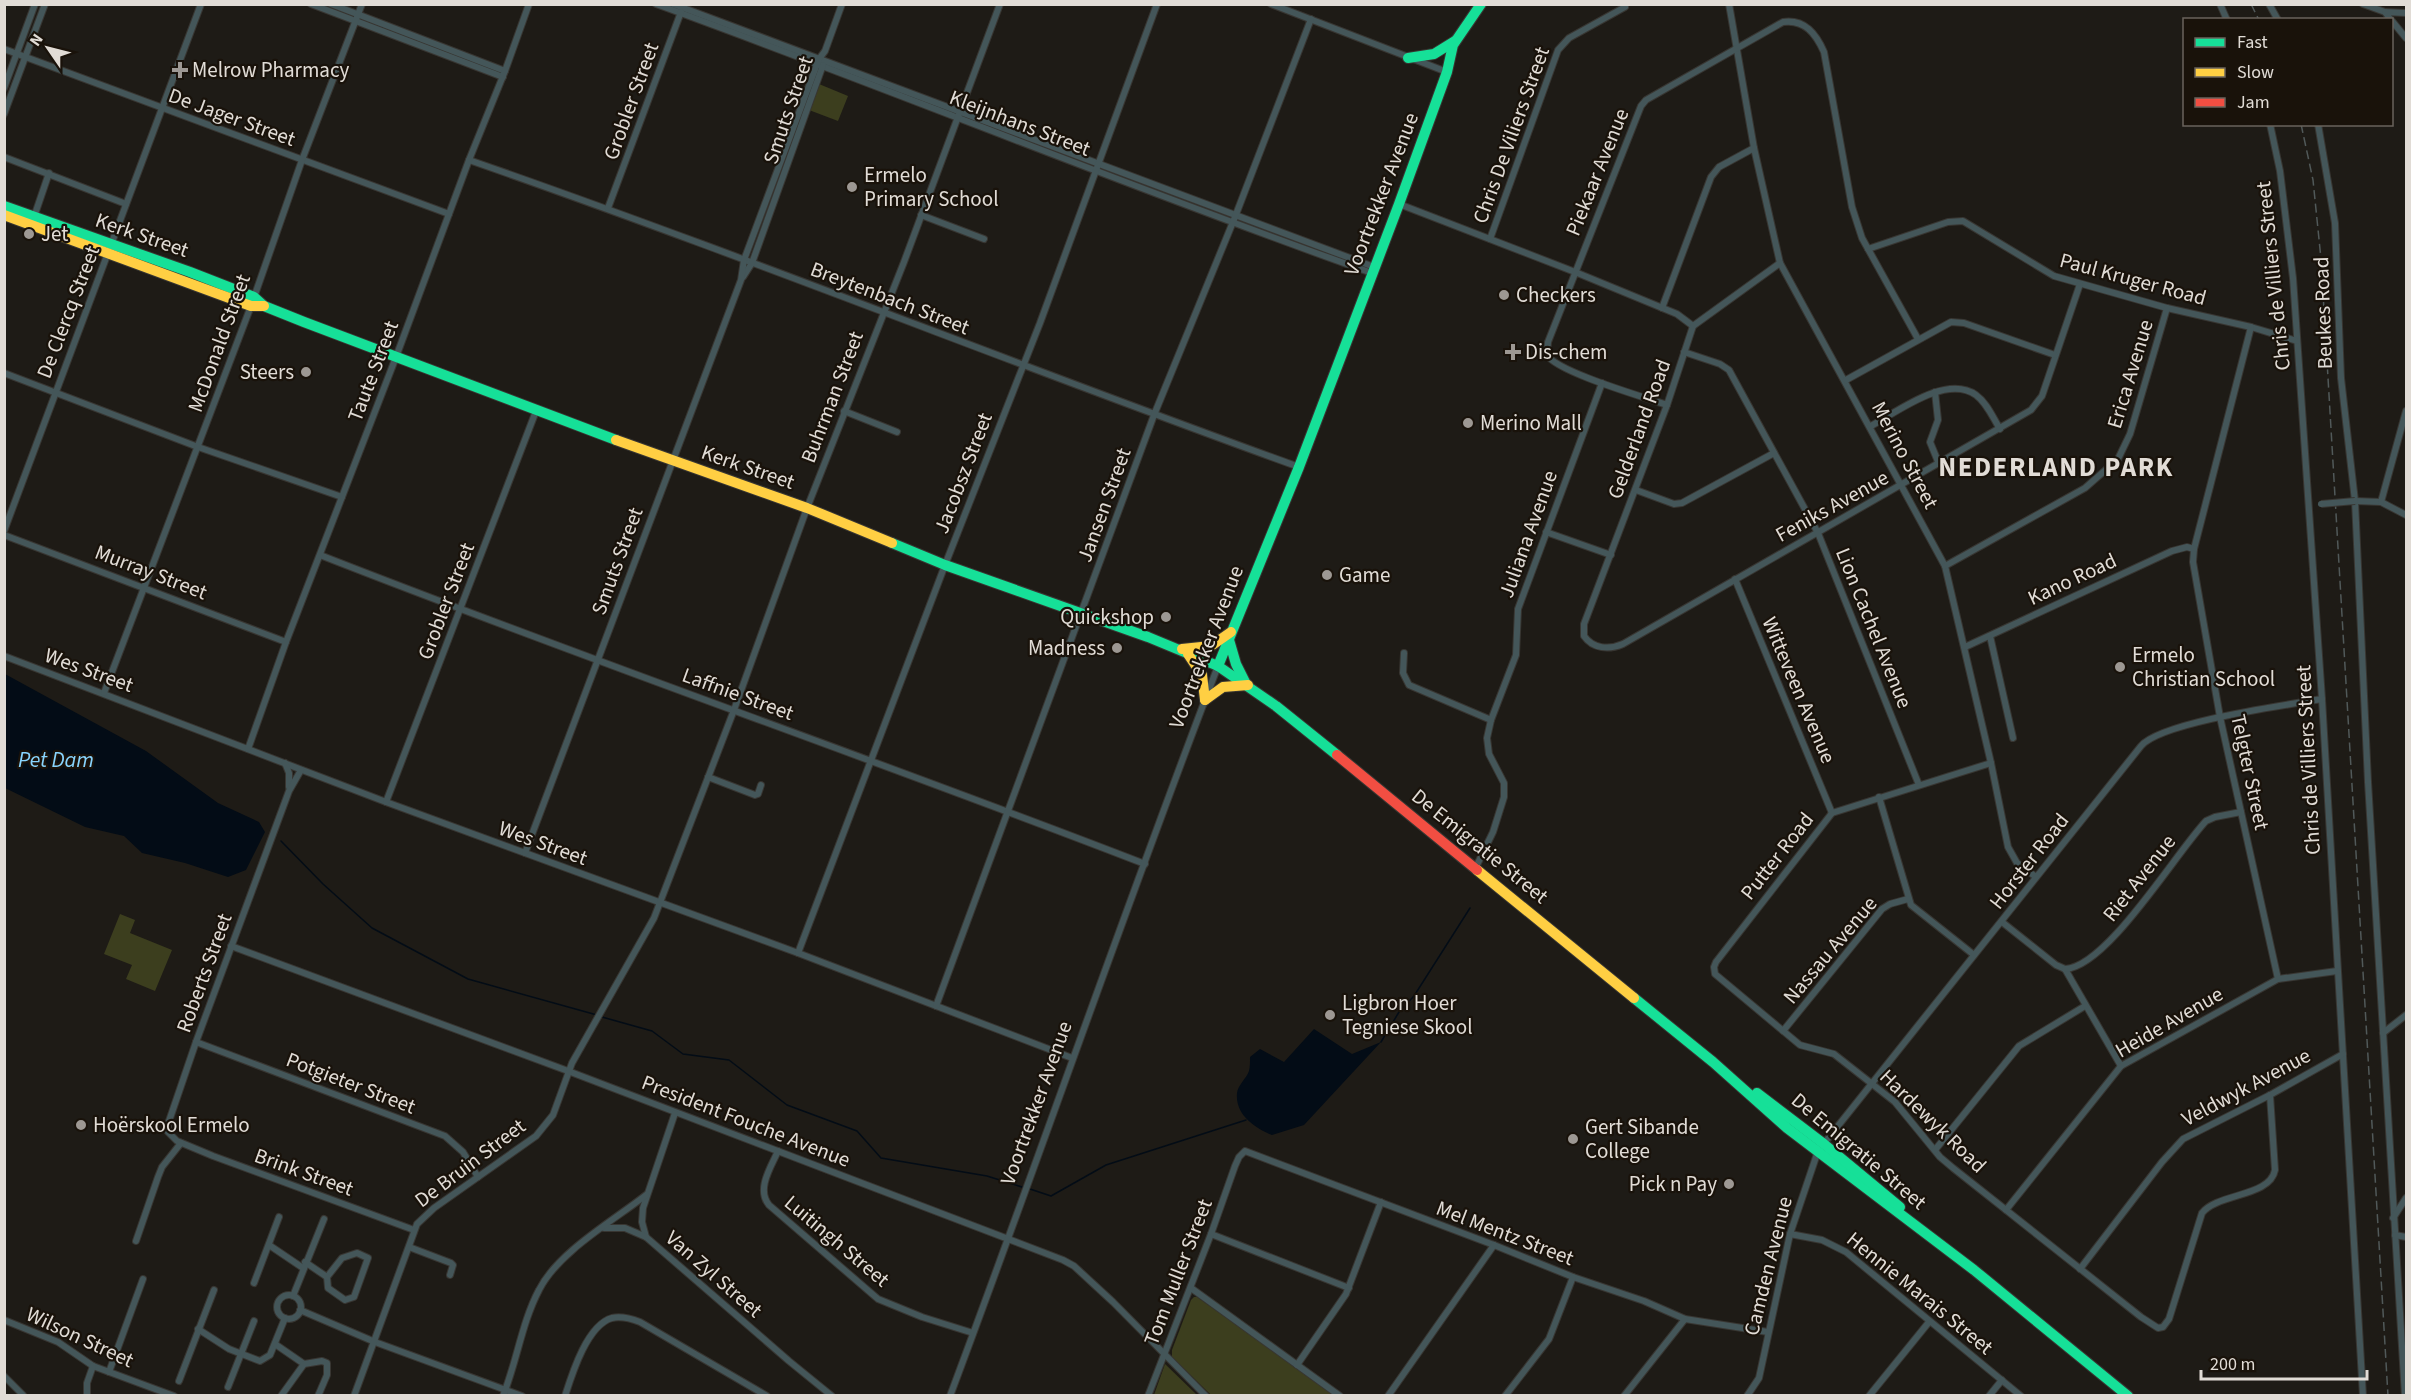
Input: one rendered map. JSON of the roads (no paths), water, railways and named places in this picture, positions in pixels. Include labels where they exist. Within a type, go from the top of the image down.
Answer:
[{"type":"highway","points":[[1408,57],[1430,55],[1455,41],[1481,4]]},
{"type":"highway","name":"Voortrekker Avenue","points":[[1218,666],[1299,466],[1399,204],[1447,72],[1455,41]]},
{"type":"highway","name":"Kerk Street","points":[[4,206],[34,216],[110,250]]},
{"type":"highway","name":"Kerk Street","points":[[4,215],[253,301],[536,411],[807,508],[945,565],[1082,612],[1218,666]]},
{"type":"highway","points":[[1231,635],[1234,660],[1247,684],[1223,687],[1205,700],[1202,675],[1183,651],[1211,646],[1231,635]]},
{"type":"highway","name":"De Emigratie Street","points":[[1218,666],[1247,684],[1476,867],[1713,1062],[1731,1072],[1821,1147],[1856,1182],[1922,1229],[2128,1395]]},
{"type":"street","points":[[4,88],[35,4]]},
{"type":"street","points":[[4,114],[45,4]]},
{"type":"street","name":"De Clercq Street","points":[[4,533],[201,4]]},
{"type":"street","points":[[311,4],[357,18],[504,74]]},
{"type":"street","points":[[331,4],[357,18]]},
{"type":"street","name":"McDonald Street","points":[[104,693],[253,301],[302,160],[362,4]]},
{"type":"street","name":"Taute Street","points":[[248,749],[286,642],[529,4]]},
{"type":"street","name":"Kleijnhans Street","points":[[656,4],[682,9]]},
{"type":"street","name":"Kleijnhans Street","points":[[673,4],[821,63],[1373,270]]},
{"type":"street","name":"Smuts Street","points":[[525,853],[741,280],[752,263],[842,4]]},
{"type":"street","name":"Buhrman Street","points":[[659,903],[1000,4]]},
{"type":"street","name":"Jacobsz Street","points":[[798,953],[1023,366],[1157,4]]},
{"type":"street","points":[[1271,4],[1447,72]]},
{"type":"street","name":"Merino Street","points":[[1729,4],[1754,148],[1780,263],[1846,380],[1945,566],[2010,852],[2017,863],[2036,877]]},
{"type":"street","points":[[2220,4],[2226,18]]},
{"type":"street","points":[[2269,4],[2277,18]]},
{"type":"street","points":[[2363,4],[2385,12],[2406,13]]},
{"type":"street","name":"Chris De Viliers Street","points":[[1490,239],[1558,50],[1569,38],[1624,7]]},
{"type":"street","name":"Grobler Street","points":[[608,208],[682,9]]},
{"type":"street","points":[[2385,12],[2390,18]]},
{"type":"street","name":"Jansen Street","points":[[936,1006],[1154,415],[1235,217],[1311,20]]},
{"type":"street","name":"Piekaar Avenue","points":[[1602,383],[1554,362],[1547,355],[1548,342],[1641,106],[1646,100],[1783,22],[1791,21],[1804,25],[1816,35],[1824,52],[1858,231],[1918,339]]},
{"type":"street","points":[[2393,22],[2406,38]]},
{"type":"street","name":"De Jager Street","points":[[4,49],[449,214]]},
{"type":"street","name":"Smuts Street","points":[[741,280],[744,260],[821,63]]},
{"type":"street","name":"Chris de Villiers Street","points":[[2270,126],[2280,171],[2293,278],[2322,699],[2363,1395]]},
{"type":"street","name":"Beukes Road","points":[[2318,126],[2336,223],[2341,378],[2355,501],[2368,782],[2405,1395]]},
{"type":"street","points":[[1662,308],[1711,177],[1719,167],[1754,148]]},
{"type":"street","points":[[4,157],[126,204]]},
{"type":"street","name":"Breytenbach Street","points":[[470,160],[608,208],[1154,415],[1299,466]]},
{"type":"street","name":"Kleijnhans Street","points":[[1097,167],[1232,224],[1373,270]]},
{"type":"street","points":[[34,216],[49,173]]},
{"type":"street","points":[[1399,204],[1677,314],[1693,326],[1780,263]]},
{"type":"street","points":[[921,215],[984,239]]},
{"type":"street","name":"Paul Kruger Road","points":[[1868,249],[1948,222],[1963,221],[2043,271],[2080,284],[2167,308],[2251,327],[2297,341]]},
{"type":"street","name":"Feniks Avenue","points":[[1589,643],[1604,648],[1619,646],[1940,464],[2035,407],[2042,396],[2080,284]]},
{"type":"street","name":"Erica Avenue","points":[[1945,566],[2085,488],[2118,459],[2130,435],[2167,308]]},
{"type":"street","points":[[1846,380],[1946,323],[1959,322],[2055,356]]},
{"type":"street","name":"Gelderland Road","points":[[1589,643],[1584,636],[1584,624],[1636,490],[1693,326]]},
{"type":"street","name":"Telgter Street","points":[[2251,327],[2194,549],[2195,579],[2220,717],[2278,979]]},
{"type":"street","name":"Lion Cachel Avenue","points":[[1684,352],[1727,368],[1818,533],[1919,785]]},
{"type":"street","points":[[4,373],[198,447],[342,497]]},
{"type":"street","points":[[1602,383],[1667,405]]},
{"type":"street","name":"Juliana Avenue","points":[[1476,867],[1493,832],[1504,797],[1504,783],[1487,747],[1486,738],[1516,655],[1519,602],[1602,383]]},
{"type":"street","points":[[1870,426],[1945,389],[1973,393],[1984,403],[2000,429]]},
{"type":"street","points":[[1935,392],[1938,420],[1930,442],[1940,464]]},
{"type":"street","name":"Grobler Street","points":[[386,802],[536,411]]},
{"type":"street","points":[[844,411],[897,432]]},
{"type":"street","points":[[2381,502],[2406,411]]},
{"type":"street","points":[[1636,490],[1674,504],[1682,503],[1774,453]]},
{"type":"street","points":[[2308,505],[2355,501],[2381,502],[2406,515]]},
{"type":"street","points":[[1546,532],[1611,555]]},
{"type":"street","name":"Murray Street","points":[[4,533],[286,642]]},
{"type":"street","name":"Kano Road","points":[[1965,647],[2172,551],[2182,547],[2194,549]]},
{"type":"street","name":"Laffnie Street","points":[[320,555],[460,610],[871,760],[1145,864]]},
{"type":"street","name":"Witteveen Avenue","points":[[1735,579],[1832,813]]},
{"type":"street","points":[[1990,636],[2013,738]]},
{"type":"street","points":[[1404,653],[1403,673],[1409,686],[1491,720]]},
{"type":"street","name":"Wes Street","points":[[4,656],[300,770],[798,953],[1072,1058]]},
{"type":"street","name":"Voortrekker Avenue","points":[[950,1395],[1218,666]]},
{"type":"street","name":"Horster Road","points":[[1821,1147],[2146,740],[2220,717],[2322,699]]},
{"type":"street","points":[[285,763],[290,777],[289,791]]},
{"type":"street","name":"Putter Road","points":[[1714,967],[1832,813],[1991,763]]},
{"type":"street","name":"Roberts Street","points":[[181,1143],[168,1132],[171,1117],[231,946],[289,791],[300,770]]},
{"type":"street","points":[[708,777],[755,795],[758,794],[761,785]]},
{"type":"street","points":[[1879,797],[1908,899],[1919,913],[1974,955]]},
{"type":"street","name":"Riet Avenue","points":[[2066,969],[2076,968],[2088,962],[2109,943],[2206,821],[2241,812]]},
{"type":"street","name":"Nassau Avenue","points":[[1784,1031],[1882,909],[1908,899]]},
{"type":"street","name":"De Bruin Street","points":[[354,1395],[414,1230],[426,1214],[536,1136],[550,1121],[564,1090],[568,1071],[654,918],[659,903]]},
{"type":"street","points":[[2002,922],[2056,965],[2066,969],[2121,1066]]},
{"type":"street","name":"President Fouche Avenue","points":[[231,946],[568,1071],[1063,1260],[1074,1266],[1206,1395]]},
{"type":"street","name":"Hardewyk Road","points":[[1714,967],[1717,977],[1803,1046],[1834,1054],[1903,1109],[1948,1164],[2158,1328],[2163,1327],[2169,1319],[2202,1213],[2210,1205],[2264,1185],[2274,1177],[2276,1170],[2270,1095]]},
{"type":"street","name":"Heide Avenue","points":[[2006,1210],[2121,1066],[2278,979],[2337,971]]},
{"type":"street","points":[[1935,1150],[2019,1046],[2085,1006]]},
{"type":"street","points":[[2383,1033],[2406,1015]]},
{"type":"street","name":"Potgieter Street","points":[[196,1042],[445,1136],[458,1145],[478,1177]]},
{"type":"street","name":"Veldwyk Avenue","points":[[2080,1269],[2162,1162],[2183,1139],[2270,1095],[2343,1054]]},
{"type":"street","name":"Van Zyl Street","points":[[675,1113],[646,1195],[641,1216],[646,1237],[780,1354],[832,1395]]},
{"type":"street","points":[[136,1241],[162,1167],[181,1143]]},
{"type":"street","name":"Brink Street","points":[[181,1143],[414,1230]]},
{"type":"street","name":"Camden Avenue","points":[[1747,1395],[1759,1378],[1790,1234],[1821,1147]]},
{"type":"street","name":"Luitingh Street","points":[[778,1151],[763,1189],[769,1205],[878,1299],[922,1317],[973,1333]]},
{"type":"street","name":"Mel Mentz Street","points":[[1237,1160],[1242,1153],[1247,1151],[1573,1277],[1644,1301],[1685,1319],[1768,1332]]},
{"type":"street","name":"Tom Muller Street","points":[[1148,1395],[1191,1288],[1237,1160]]},
{"type":"street","points":[[504,1392],[539,1289],[559,1262],[646,1195]]},
{"type":"street","points":[[2393,1218],[2406,1198]]},
{"type":"street","points":[[1297,1365],[1348,1288],[1381,1202]]},
{"type":"street","points":[[254,1283],[279,1217]]},
{"type":"street","points":[[293,1296],[324,1219]]},
{"type":"street","points":[[603,1228],[626,1228],[646,1237]]},
{"type":"street","points":[[1211,1234],[1348,1288]]},
{"type":"street","name":"Hennie Marais Street","points":[[1790,1234],[1822,1240],[1857,1260],[1929,1322],[2021,1395]]},
{"type":"street","points":[[2395,1235],[2406,1237]]},
{"type":"street","points":[[269,1245],[327,1277]]},
{"type":"street","points":[[1388,1395],[1494,1245]]},
{"type":"street","points":[[409,1247],[451,1263],[453,1265],[450,1275]]},
{"type":"street","points":[[357,1253],[368,1258],[352,1300],[345,1300],[331,1290],[326,1285],[327,1277],[346,1256],[357,1253]]},
{"type":"street","points":[[1505,1395],[1549,1339],[1573,1277]]},
{"type":"street","points":[[109,1371],[143,1279]]},
{"type":"street","points":[[1191,1288],[1340,1395]]},
{"type":"street","points":[[179,1381],[214,1290]]},
{"type":"street","points":[[284,1296],[293,1296],[300,1302],[300,1310],[293,1318],[285,1318],[279,1313],[278,1302],[284,1296]]},
{"type":"street","points":[[300,1310],[504,1392],[522,1395]]},
{"type":"street","points":[[198,1329],[212,1340],[241,1355],[260,1361],[266,1359],[275,1344],[285,1318]]},
{"type":"street","points":[[565,1395],[585,1346],[600,1326],[612,1318],[620,1318],[640,1322],[767,1395]]},
{"type":"street","points":[[1624,1395],[1685,1319]]},
{"type":"street","name":"Wilson Street","points":[[4,1320],[58,1342],[93,1366],[174,1395]]},
{"type":"street","points":[[228,1387],[254,1321]]},
{"type":"street","points":[[1869,1395],[1929,1322]]},
{"type":"street","points":[[275,1344],[304,1364],[322,1361],[328,1366],[318,1395]]},
{"type":"street","points":[[283,1395],[304,1364]]},
{"type":"street","points":[[87,1395],[87,1383],[93,1366]]},
{"type":"street","points":[[4,1376],[23,1395]]},
{"type":"street","points":[[1989,1395],[2002,1380]]},
{"type":"water","name":"Pet Dam","points":[[5,674],[146,751],[218,803],[259,822],[265,832],[246,870],[228,877],[185,863],[142,853],[124,836],[85,827],[5,788]]},
{"type":"water","points":[[1314,1029],[1352,1054],[1381,1042],[1304,1125],[1272,1135],[1259,1129],[1247,1120],[1237,1101],[1238,1090],[1249,1071],[1250,1057],[1260,1049],[1284,1062]]},
{"type":"waterway","points":[[281,841],[323,884],[372,928],[468,979],[597,1015]]},
{"type":"waterway","points":[[1381,1042],[1399,1012],[1414,996],[1470,908]]},
{"type":"waterway","points":[[602,1017],[652,1031],[683,1054],[729,1060],[787,1105],[857,1131],[881,1158],[987,1176],[1025,1188]]},
{"type":"waterway","points":[[1030,1189],[1051,1196],[1106,1165],[1246,1120]]},
{"type":"railway","points":[[2251,4],[2258,18]]},
{"type":"railway","points":[[2301,126],[2313,180],[2321,259],[2388,1396]]},
{"type":"place","name":"Melrow Pharmacy","points":[[180,70]]},
{"type":"place","name":"Ermelo Primary School","points":[[852,187]]},
{"type":"place","name":"Jet","points":[[29,234]]},
{"type":"place","name":"Checkers","points":[[1504,295]]},
{"type":"place","name":"Dis-chem","points":[[1513,352]]},
{"type":"place","name":"Steers","points":[[306,372]]},
{"type":"place","name":"Merino Mall","points":[[1468,423]]},
{"type":"place","name":"Game","points":[[1327,575]]},
{"type":"place","name":"Quickshop","points":[[1166,617]]},
{"type":"place","name":"Madness","points":[[1117,648]]},
{"type":"place","name":"Ermelo Christian School","points":[[2120,667]]},
{"type":"place","name":"Ligbron Hoer Tegniese Skool","points":[[1330,1015]]},
{"type":"place","name":"Hoërskool Ermelo","points":[[81,1125]]},
{"type":"place","name":"Gert Sibande College","points":[[1573,1139]]},
{"type":"place","name":"Pick n Pay","points":[[1729,1184]]},
{"type":"district","name":"NEDERLAND PARK","points":[[2056,467]]}]
